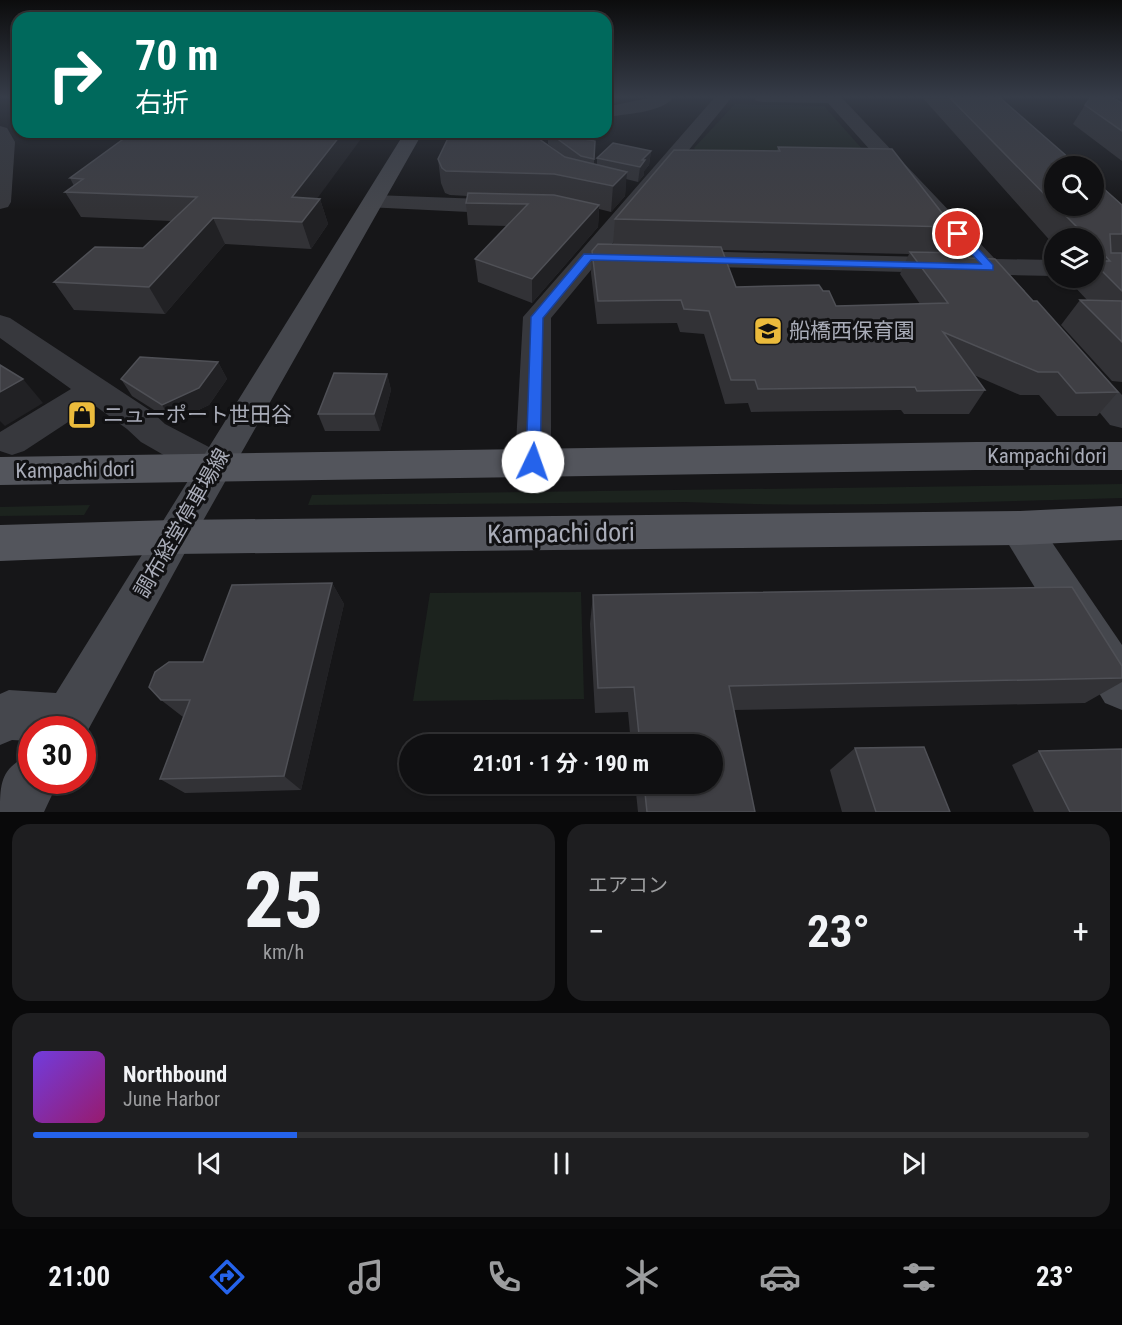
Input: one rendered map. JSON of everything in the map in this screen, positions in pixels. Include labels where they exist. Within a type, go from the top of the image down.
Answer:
[{"type":"main road","name":"調布経堂停車場線","points":[[69,716],[214,467],[411,138]]},
{"type":"main road","name":"Kampachi dori","points":[[6,457],[214,467],[1122,456]]},
{"type":"main road","name":"Kampachi dori","points":[[0,543],[173,537],[1020,528],[1122,523]]},
{"type":"main road","points":[[1020,528],[1122,686]]},
{"type":"main road","points":[[0,720],[9,715],[18,716]]},
{"type":"main road","points":[[14,812],[25,794]]},
{"type":"street","points":[[533,462],[537,317],[588,256],[605,220],[642,191],[691,135]]},
{"type":"street","points":[[867,135],[1029,311]]},
{"type":"street","points":[[0,202],[2,137]]},
{"type":"street","points":[[619,186],[642,191]]},
{"type":"street","points":[[374,202],[531,207]]},
{"type":"street","points":[[588,256],[1044,268]]},
{"type":"street","points":[[0,324],[153,433],[214,467]]},
{"type":"street","points":[[1068,355],[1122,416]]},
{"type":"street","points":[[6,457],[94,390]]},
{"type":"shaded area","points":[[706,135],[850,135],[880,169],[698,155],[694,148]]},
{"type":"shaded area","points":[[1122,484],[1122,498],[958,503],[739,504],[685,502],[308,505],[312,495]]},
{"type":"shaded area","points":[[90,505],[84,515],[0,516],[0,507]]},
{"type":"shaded area","points":[[581,592],[584,699],[413,701],[430,593]]},
{"type":"building","points":[[986,135],[1042,135],[1067,156],[1044,156],[1044,194]]},
{"type":"building","points":[[125,138],[338,138],[292,197],[320,199],[302,222],[213,218],[149,287],[54,282],[95,247],[143,248],[197,197],[65,192],[83,179],[70,178]]},
{"type":"building","points":[[448,138],[538,138],[565,157],[627,172],[613,186],[554,174],[446,171],[438,159]]},
{"type":"building","points":[[556,138],[595,141],[594,159],[581,156]]},
{"type":"building","points":[[613,143],[651,151],[642,160],[645,160],[640,167],[597,158]]},
{"type":"building","points":[[778,147],[892,149],[953,227],[615,219],[674,150],[780,151]]},
{"type":"building","points":[[1104,189],[1122,205],[1122,234],[1110,234],[1111,253],[1122,253],[1122,291],[1104,273],[1104,261],[1110,261],[1104,255],[1104,228],[1078,228],[1066,216],[1104,216]]},
{"type":"building","points":[[468,193],[554,195],[599,205],[532,279],[475,259],[528,204],[466,203]]},
{"type":"building","points":[[598,244],[721,247],[736,287],[819,285],[823,291],[829,291],[836,306],[948,303],[910,252],[965,253],[969,258],[995,259],[1033,301],[1037,301],[1118,392],[1076,393],[1058,372],[1038,372],[943,332],[985,390],[917,391],[915,387],[758,389],[755,380],[731,380],[709,311],[684,309],[681,300],[598,301],[592,251]]},
{"type":"building","points":[[1080,300],[1122,301],[1122,342]]},
{"type":"building","points":[[140,357],[218,362],[199,388],[162,405],[121,379]]},
{"type":"building","points":[[0,365],[23,379],[0,392]]},
{"type":"building","points":[[334,373],[387,374],[374,414],[318,414]]},
{"type":"building","points":[[332,583],[284,776],[160,779],[190,700],[161,700],[149,687],[155,672],[169,662],[203,662],[232,585]]},
{"type":"building","points":[[1072,587],[1122,666],[1122,678],[729,686],[755,812],[647,812],[645,794],[723,794],[723,734],[639,734],[634,687],[598,688],[593,595]]},
{"type":"building","points":[[924,747],[950,812],[876,812],[855,748]]},
{"type":"building","points":[[1122,749],[1122,812],[1070,812],[1039,751]]},
{"type":"place","name":"船橋西保育園","points":[[768,331]]},
{"type":"place","name":"ニューポート世田谷","points":[[82,415]]},
{"type":"route","points":[[533,462],[537,317],[588,256],[990,267],[958,234]]}]
